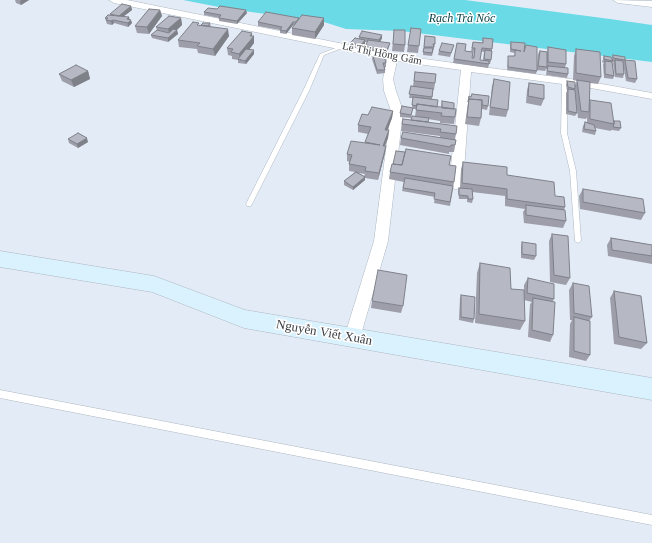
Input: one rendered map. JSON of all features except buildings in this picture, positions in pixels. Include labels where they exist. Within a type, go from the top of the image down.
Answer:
[{"type":"street","name":"Lê Thị Hồng Gấm","points":[[114,0],[393,57],[652,96]]},
{"type":"street","points":[[618,0],[652,4]]},
{"type":"street","points":[[352,338],[381,242],[397,111],[390,91],[388,79],[393,57]]},
{"type":"street","points":[[456,185],[466,68]]},
{"type":"street","name":"Nguyễn Viết Xuân","points":[[0,259],[154,284],[244,319],[652,389]]},
{"type":"lane","points":[[249,204],[306,91],[322,54],[343,47]]},
{"type":"lane","points":[[565,82],[564,134],[573,171],[578,241]]},
{"type":"lane","points":[[0,394],[652,520]]},
{"type":"water","name":"Rạch Trà Nóc","points":[[183,0],[465,0],[610,19],[652,25],[652,62],[401,31],[346,29],[324,22],[229,9]]}]
